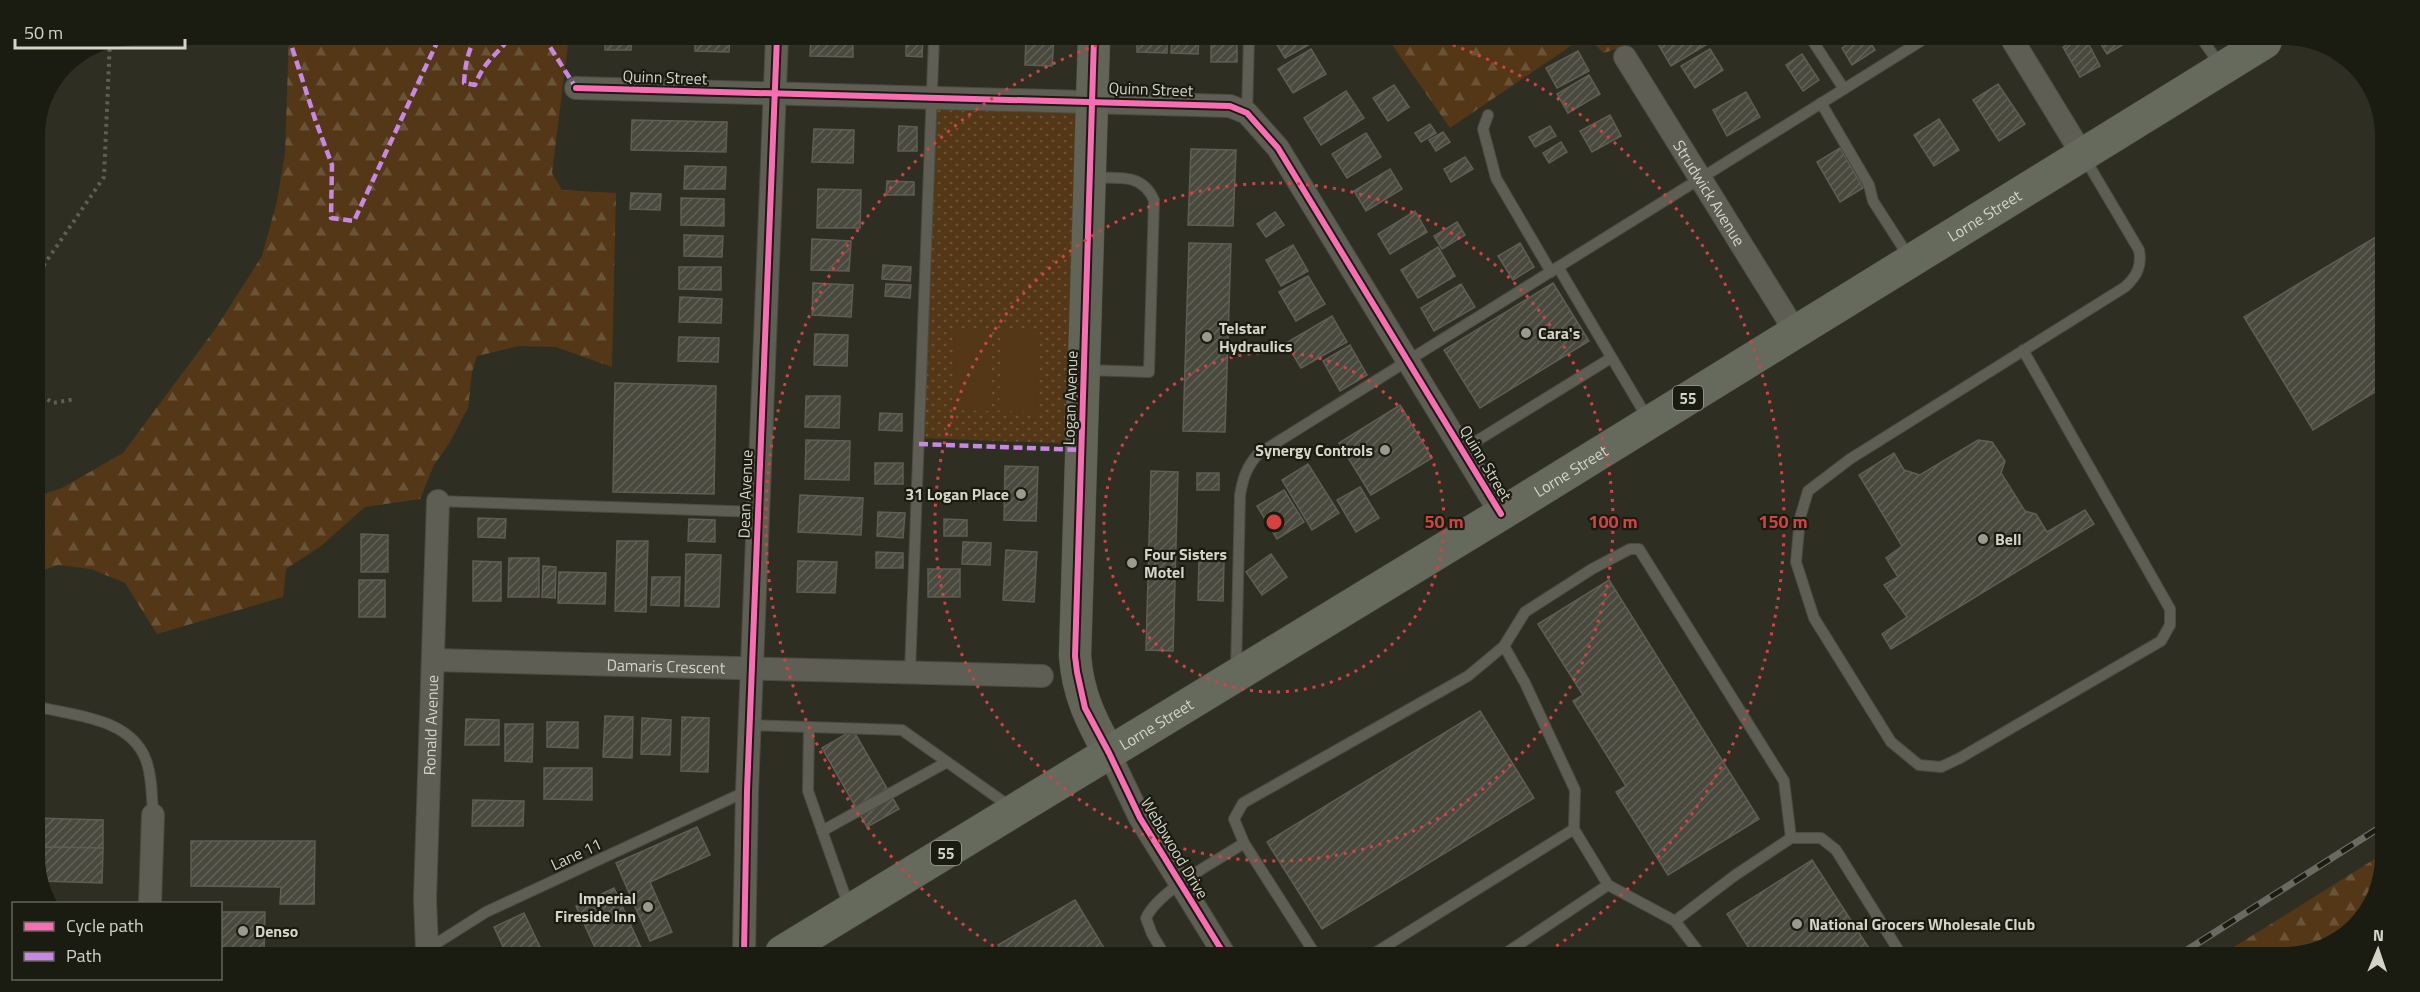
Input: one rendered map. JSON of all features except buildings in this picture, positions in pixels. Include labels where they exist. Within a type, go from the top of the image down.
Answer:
[{"type":"main road","name":"Lorne Street","points":[[790,947],[1501,514],[2082,154],[2213,55],[2253,45]]},
{"type":"street","name":"Dean Avenue","points":[[744,947],[747,791],[777,45]]},
{"type":"street","name":"Logan Avenue","points":[[1094,45],[1075,656],[1085,708],[1109,753]]},
{"type":"street","points":[[2015,45],[2082,154]]},
{"type":"street","name":"Strudwick Avenue","points":[[1625,57],[1699,180],[1795,331]]},
{"type":"street","name":"Quinn Street","points":[[576,88],[1092,100],[1230,106],[1247,113],[1278,148],[1501,514]]},
{"type":"street","name":"Ronald Avenue","points":[[425,947],[438,501]]},
{"type":"street","name":"Damaris Crescent","points":[[434,660],[1042,676]]},
{"type":"street","name":"Webbwood Drive","points":[[1109,753],[1140,818],[1220,947]]},
{"type":"street","points":[[150,902],[153,815]]},
{"type":"lane","points":[[910,672],[934,45]]},
{"type":"lane","points":[[1247,113],[1249,45]]},
{"type":"lane","points":[[1815,45],[1844,89]]},
{"type":"lane","points":[[1236,676],[1240,495],[1243,476],[1258,454],[1915,45]]},
{"type":"lane","points":[[1821,103],[1869,185],[1873,201],[1911,260]]},
{"type":"lane","points":[[1488,115],[1483,129],[1496,178],[1650,422]]},
{"type":"lane","points":[[2023,351],[2170,609],[2170,625],[2161,641],[1960,758],[1941,767],[1919,765],[1891,742],[1814,618],[1796,562],[1800,518],[1808,491],[1850,459],[2125,287],[2134,278],[2140,267],[2139,250],[2082,154]]},
{"type":"lane","points":[[1084,370],[1149,372],[1154,212],[1154,200],[1149,189],[1140,182],[1090,177]]},
{"type":"lane","points":[[1462,450],[1611,358]]},
{"type":"lane","points":[[438,501],[758,512]]},
{"type":"lane","points":[[1311,947],[1244,843],[1234,819],[1243,803],[1468,676],[1504,646],[1525,612],[1592,569],[1630,549],[1639,549],[1784,781],[1791,838]]},
{"type":"lane","points":[[1504,646],[1525,683],[1575,790],[1574,829],[1608,885],[1675,921],[1694,947]]},
{"type":"lane","points":[[45,708],[96,720],[124,732],[135,742],[146,761],[153,815]]},
{"type":"lane","points":[[750,725],[902,730],[1015,810]]},
{"type":"lane","points":[[809,727],[808,791],[850,911]]},
{"type":"lane","points":[[822,831],[947,762]]},
{"type":"lane","name":"Lane 11","points":[[430,947],[486,912],[747,791]]},
{"type":"lane","points":[[1384,947],[1574,829]]},
{"type":"lane","points":[[1675,921],[1734,876],[1791,838],[1821,838],[1836,850],[1896,947]]},
{"type":"lane","points":[[1160,947],[1146,918],[1151,906],[1180,884],[1244,843]]},
{"type":"lane","points":[[1515,947],[1608,885]]},
{"type":"path","points":[[45,259],[104,177],[110,49]]},
{"type":"path","points":[[45,397],[53,402],[75,399]]},
{"type":"green space","points":[[289,45],[568,45],[552,173],[562,190],[616,193],[612,367],[556,347],[519,346],[477,356],[472,372],[468,408],[434,465],[420,499],[365,507],[321,546],[286,569],[283,597],[157,634],[125,583],[91,569],[58,565],[45,570],[45,494],[62,488],[123,453],[216,328],[262,256],[277,201],[285,153]]},
{"type":"green space","points":[[1392,45],[1572,45],[1450,128]]},
{"type":"green space","points":[[1595,45],[1627,45],[1604,53]]},
{"type":"green space","points":[[934,96],[1090,99],[1080,444],[921,438]]},
{"type":"green space","points":[[955,329],[992,330],[990,411],[952,410]]},
{"type":"green space","points":[[1001,331],[1039,332],[1037,412],[999,411]]},
{"type":"green space","points":[[2375,859],[2373,874],[2363,902],[2344,925],[2325,938],[2285,947],[2234,947]]},
{"type":"railway","points":[[2192,947],[2375,831]]},
{"type":"marked path","points":[[291,45],[332,165],[331,218],[354,221],[436,45]]},
{"type":"marked path","points":[[472,45],[464,83],[475,85],[487,64],[503,45]]},
{"type":"marked path","points":[[549,45],[576,88]]},
{"type":"marked path","points":[[919,444],[1081,450]]},
{"type":"cycle path","points":[[744,947],[747,791],[777,45]]},
{"type":"cycle path","points":[[1094,45],[1075,656],[1077,672],[1085,708],[1140,818],[1220,947]]},
{"type":"cycle path","points":[[576,88],[1230,106],[1247,113],[1278,148],[1501,514]]},
{"type":"place","name":"Cara's","points":[[1526,333]]},
{"type":"place","name":"Telstar Hydraulics","points":[[1207,337]]},
{"type":"place","name":"Synergy Controls","points":[[1385,450]]},
{"type":"place","name":"31 Logan Place","points":[[1021,494]]},
{"type":"place","name":"Bell","points":[[1983,539]]},
{"type":"place","name":"Four Sisters Motel","points":[[1132,563]]},
{"type":"place","name":"Imperial Fireside Inn","points":[[648,907]]},
{"type":"place","name":"National Grocers Wholesale Club","points":[[1797,924]]},
{"type":"place","name":"Denso","points":[[243,931]]}]
